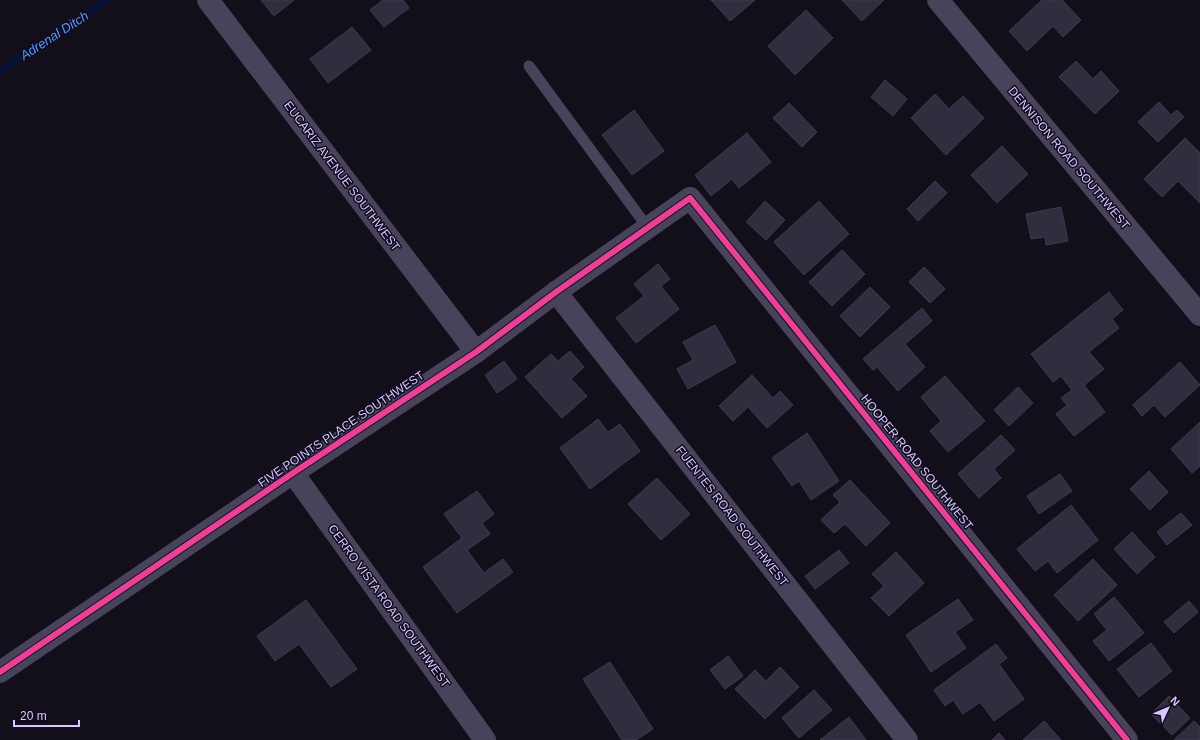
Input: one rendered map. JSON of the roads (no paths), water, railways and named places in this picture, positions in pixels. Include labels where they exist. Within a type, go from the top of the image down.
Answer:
[{"type":"street","name":"EUCARIZ AVENUE SOUTHWEST","points":[[208,0],[476,352]]},
{"type":"street","name":"DENNISON ROAD SOUTHWEST","points":[[938,0],[1200,315]]},
{"type":"street","name":"FIVE POINTS PLACE SOUTHWEST","points":[[0,672],[293,473],[476,352],[556,292],[690,198]]},
{"type":"street","name":"HOOPER ROAD SOUTHWEST","points":[[690,198],[1127,740]]},
{"type":"street","name":"FUENTES ROAD SOUTHWEST","points":[[556,292],[907,740]]},
{"type":"street","name":"CERRO VISTA ROAD SOUTHWEST","points":[[293,473],[485,740]]},
{"type":"lane","points":[[529,66],[648,228]]},
{"type":"waterway","name":"Adrenal Ditch","points":[[0,71],[107,0]]}]
